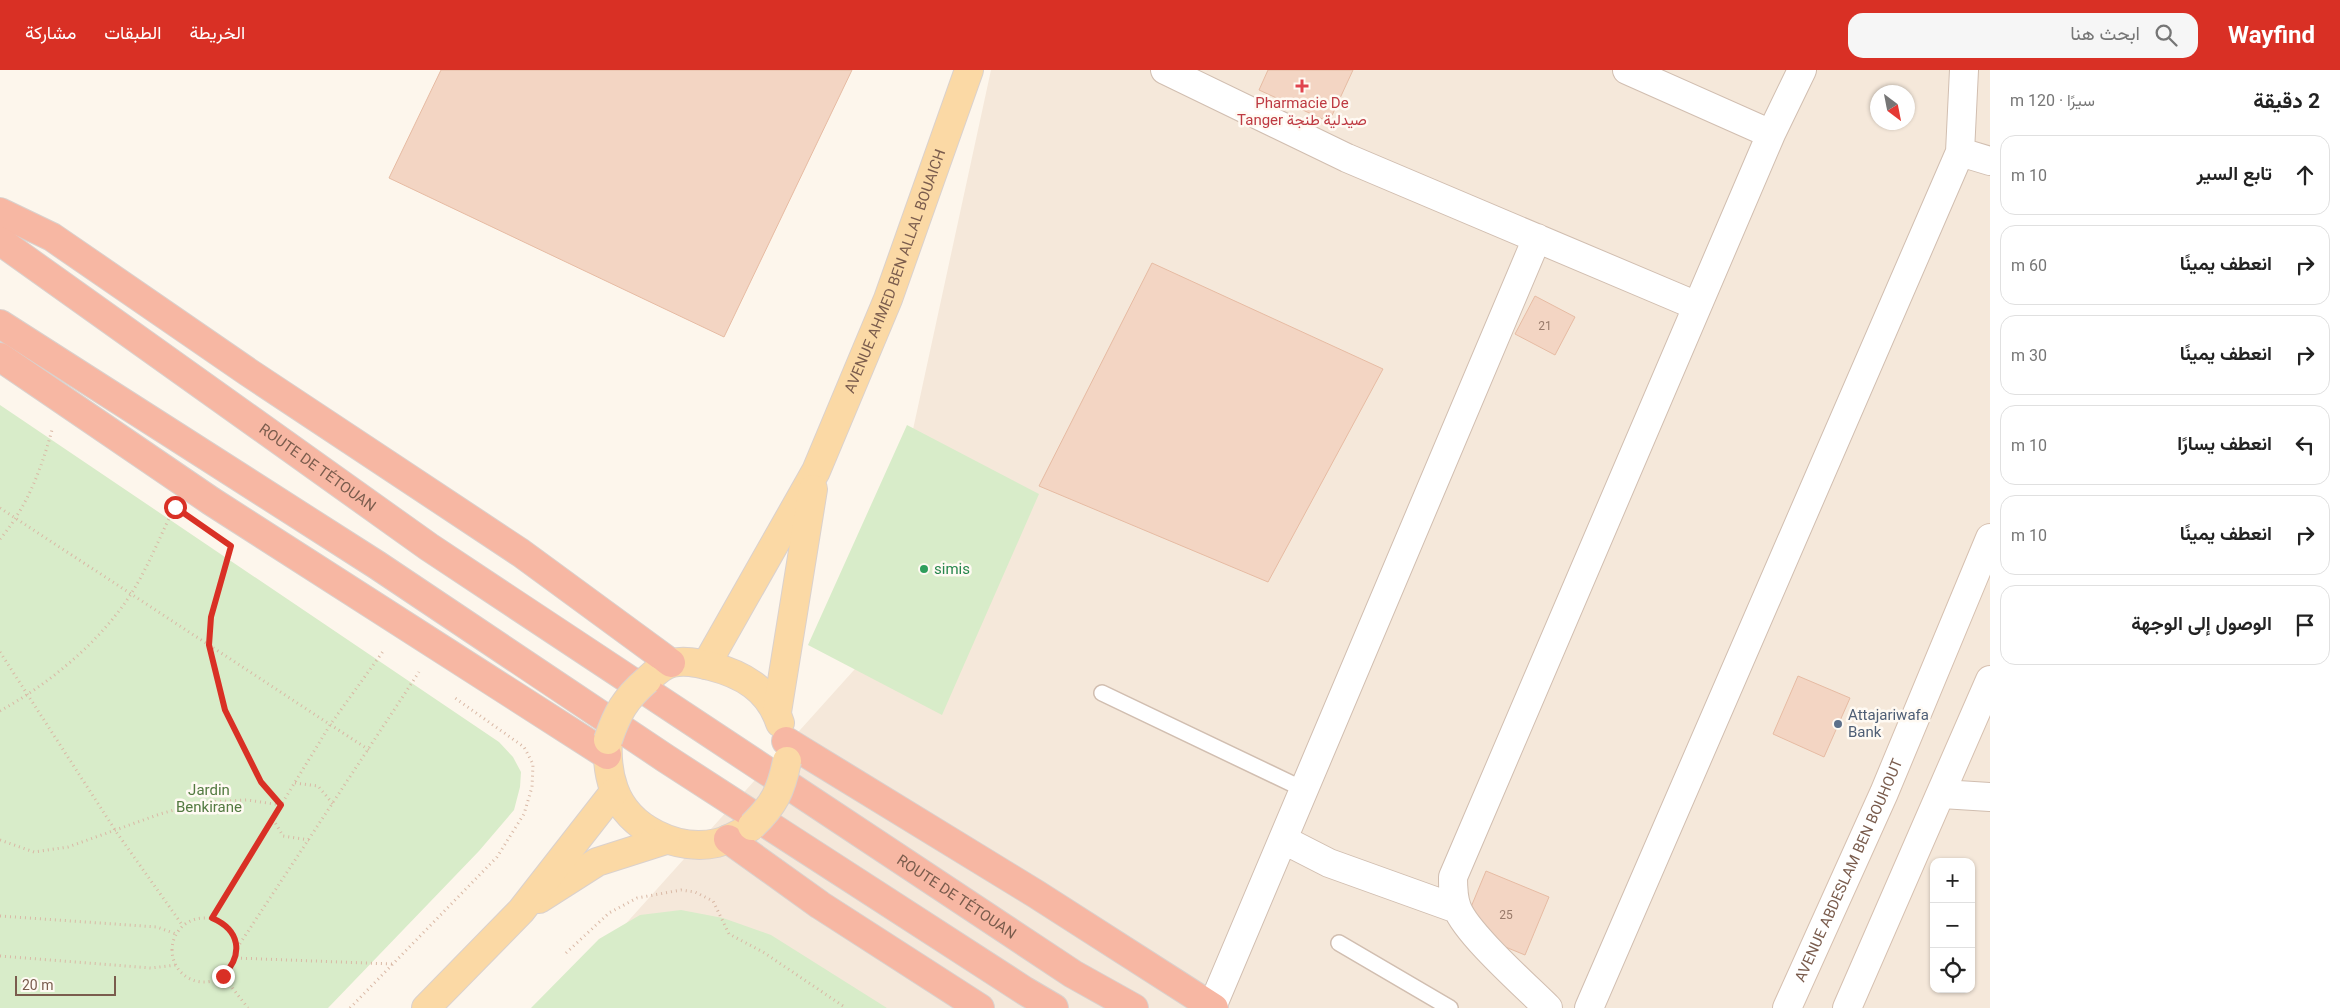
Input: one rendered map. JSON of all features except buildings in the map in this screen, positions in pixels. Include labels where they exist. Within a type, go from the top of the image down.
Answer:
[{"type":"highway","points":[[0,212],[52,237],[248,372],[521,553],[671,663]]},
{"type":"highway","name":"ROUTE DE TÉTOUAN","points":[[0,241],[429,547],[1073,974],[1134,1008]]},
{"type":"highway","points":[[0,324],[377,565],[664,758],[1054,1008]]},
{"type":"highway","points":[[0,357],[211,501],[607,748]]},
{"type":"highway","points":[[787,751],[1036,894],[1213,1008]]},
{"type":"highway","points":[[728,839],[820,906],[980,1008]]},
{"type":"main road","name":"AVENUE AHMED BEN ALLAL BOUAICH","points":[[706,665],[816,470],[888,299],[969,70]]},
{"type":"main road","name":"AVENUE AHMED BEN ALLAL BOUAICH","points":[[777,712],[816,470]]},
{"type":"main road","points":[[689,662],[706,665],[735,672],[759,689],[777,712],[787,751],[782,786],[770,808],[752,826],[717,843],[691,845],[666,840],[635,821],[614,792],[609,774],[607,748],[615,717],[628,696],[647,680],[671,663],[689,662]]},
{"type":"main road","points":[[426,1008],[521,911],[614,792]]},
{"type":"main road","points":[[521,911],[597,862],[666,840]]},
{"type":"street","points":[[1165,70],[1348,158],[1697,306]]},
{"type":"street","points":[[1626,70],[1771,134]]},
{"type":"street","points":[[1548,1008],[1475,934],[1457,909],[1452,891],[1453,877],[1771,134],[1802,70]]},
{"type":"street","points":[[1589,1008],[1960,152],[1964,70]]},
{"type":"street","points":[[1960,152],[1990,161]]},
{"type":"street","points":[[1213,1008],[1537,238]]},
{"type":"street","name":"AVENUE ABDESLAM BEN BOUHOUT","points":[[1786,1008],[1884,792],[1990,538]]},
{"type":"street","points":[[1847,1008],[1942,794],[1990,680]]},
{"type":"street","points":[[1942,794],[1990,797]]},
{"type":"street","points":[[1284,840],[1330,863],[1457,909]]},
{"type":"lane","points":[[1102,693],[1305,790]]},
{"type":"lane","points":[[1339,943],[1450,1008]]},
{"type":"path","points":[[0,539],[17,519],[41,469],[54,425]]},
{"type":"path","points":[[0,711],[28,695],[92,642],[131,594],[175,507]]},
{"type":"path","points":[[0,508],[369,750]]},
{"type":"path","points":[[239,551],[231,546],[211,617],[209,645],[225,710],[261,782],[281,805]]},
{"type":"path","points":[[376,644],[391,654]]},
{"type":"path","points":[[212,918],[330,725],[384,650]]},
{"type":"path","points":[[0,652],[115,830],[183,926]]},
{"type":"path","points":[[412,668],[427,678]]},
{"type":"path","points":[[237,948],[419,672]]},
{"type":"path","points":[[350,1008],[497,857],[524,814],[532,787],[533,764],[524,747],[450,694]]},
{"type":"path","points":[[295,783],[318,786],[332,804]]},
{"type":"path","points":[[0,840],[34,852],[68,847],[202,802],[247,800],[281,805]]},
{"type":"path","points":[[273,818],[283,836],[309,840]]},
{"type":"path","points":[[566,953],[610,914],[637,898],[681,890],[695,892],[713,901],[728,934],[763,952],[846,1008]]},
{"type":"path","points":[[0,916],[157,927],[176,934]]},
{"type":"path","points":[[201,918],[212,918],[229,928],[237,948],[236,958],[223,976],[214,981],[192,980],[176,965],[172,955],[176,934],[183,926],[201,918]]},
{"type":"path","points":[[0,956],[150,968],[176,965]]},
{"type":"path","points":[[236,958],[393,964]]},
{"type":"path","points":[[223,976],[248,1008]]},
{"type":"shaded area","points":[[991,70],[1990,70],[1990,1008],[550,1008],[863,660]]},
{"type":"green space","name":"Jardin Benkirane","points":[[0,405],[499,742],[513,757],[521,772],[520,787],[514,810],[479,851],[328,1008],[0,1008]]},
{"type":"green space","name":"simis","points":[[907,425],[1039,494],[942,715],[808,645]]},
{"type":"green space","points":[[681,910],[723,918],[771,935],[887,1008],[531,1008],[599,939],[640,915]]},
{"type":"place","name":"Pharmacie De Tanger صيدلية طنجة","points":[[1302,86]]},
{"type":"place","name":"simis","points":[[924,569]]},
{"type":"place","name":"Attajariwafa Bank","points":[[1838,724]]},
{"type":"route","points":[[175,507],[231,546],[211,617],[209,645],[225,710],[261,782],[281,805],[212,918],[229,928],[237,948],[236,958],[231,968],[223,976]]}]
